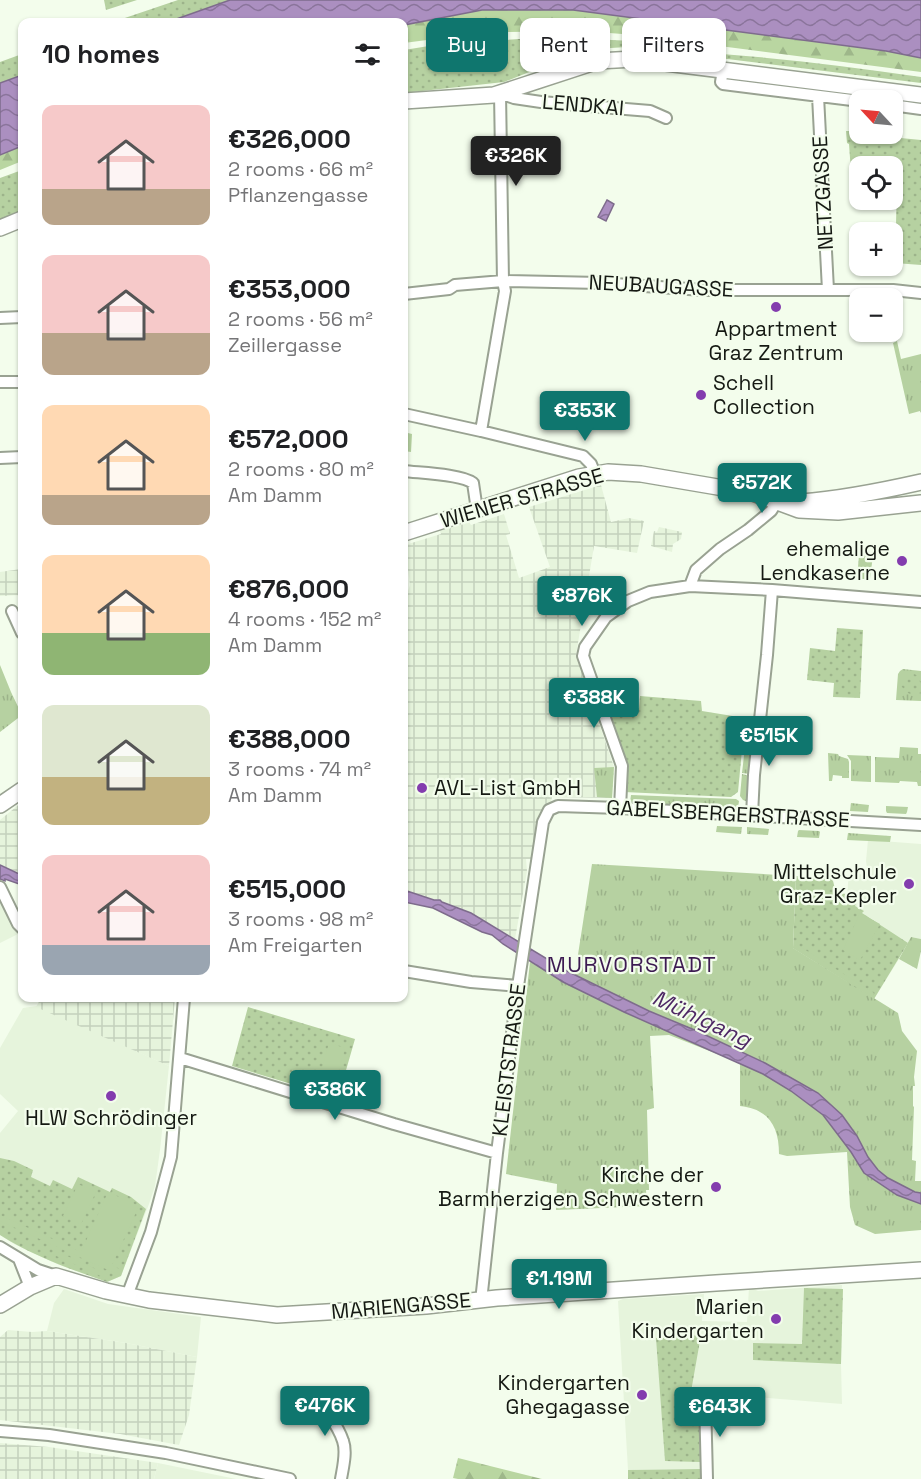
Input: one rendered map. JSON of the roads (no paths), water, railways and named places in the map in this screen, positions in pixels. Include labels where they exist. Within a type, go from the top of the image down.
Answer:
[{"type":"main road","name":"LENDKAI","points":[[408,101],[494,95],[598,61],[622,60]]},
{"type":"main road","name":"LENDKAI","points":[[726,70],[921,95]]},
{"type":"main road","points":[[0,228],[18,221]]},
{"type":"main road","name":"WIENER STRASSE","points":[[408,531],[579,477],[615,471],[753,493],[799,510],[838,512],[846,504]]},
{"type":"main road","points":[[846,504],[876,493],[921,482]]},
{"type":"main road","points":[[846,504],[921,503]]},
{"type":"main road","points":[[0,804],[18,793]]},
{"type":"main road","name":"MARIENGASSE","points":[[56,1276],[85,1286],[149,1300],[277,1315],[921,1270]]},
{"type":"main road","points":[[0,1305],[30,1287],[56,1276]]},
{"type":"street","points":[[723,72],[721,82],[723,84],[849,100]]},
{"type":"street","name":"LENDKAI","points":[[500,93],[514,98],[541,102],[650,111],[666,118]]},
{"type":"street","points":[[481,431],[505,291],[500,93]]},
{"type":"street","name":"NETZGASSE","points":[[818,96],[828,290]]},
{"type":"street","points":[[903,107],[921,109]]},
{"type":"street","name":"NEUBAUGASSE","points":[[408,294],[449,289],[455,285],[503,281],[600,283],[703,290],[893,291],[921,294]]},
{"type":"street","points":[[0,318],[18,317]]},
{"type":"street","points":[[0,382],[18,382]]},
{"type":"street","points":[[408,415],[584,456],[591,464],[595,474]]},
{"type":"street","points":[[0,458],[18,457]]},
{"type":"street","points":[[408,471],[470,480],[473,483],[477,510]]},
{"type":"street","points":[[690,586],[696,570],[780,503]]},
{"type":"street","points":[[620,808],[622,766],[583,656],[585,647],[606,617],[628,601],[650,592],[690,586],[921,602]]},
{"type":"street","points":[[752,815],[772,590]]},
{"type":"street","points":[[12,611],[18,624]]},
{"type":"street","name":"GABELSBERGERSTRASSE","points":[[543,822],[549,810],[558,806],[921,825]]},
{"type":"street","name":"KLEISTSTRASSE","points":[[483,1299],[518,986],[543,822]]},
{"type":"street","points":[[0,887],[18,924]]},
{"type":"street","points":[[408,972],[471,982],[518,986]]},
{"type":"street","points":[[127,1296],[151,1232],[171,1157],[184,1002]]},
{"type":"street","points":[[180,1058],[394,1124],[498,1153]]},
{"type":"street","points":[[0,1247],[38,1270],[56,1276]]},
{"type":"street","points":[[19,1259],[30,1287]]},
{"type":"street","points":[[309,1395],[320,1404],[344,1442],[341,1479]]},
{"type":"street","points":[[705,1399],[707,1479]]},
{"type":"street","points":[[0,1431],[49,1435],[166,1453],[290,1479]]},
{"type":"water","points":[[230,0],[921,0],[921,58],[886,51],[726,30],[726,18],[634,18],[573,10],[482,10],[440,18],[426,18],[426,21],[408,24],[408,18],[179,18]]},
{"type":"water","points":[[18,76],[18,148],[0,155],[0,83]]},
{"type":"water","points":[[607,200],[614,204],[606,221],[598,217]]},
{"type":"water","points":[[0,865],[18,873],[18,884],[0,879]]},
{"type":"water","name":"Mühlgang","points":[[408,891],[440,900],[471,913],[567,971],[765,1063],[818,1093],[842,1115],[878,1170],[888,1178],[921,1193],[921,1204],[897,1195],[864,1173],[823,1115],[763,1074],[563,982],[492,935],[433,908],[408,903]]},
{"type":"place","name":"Appartment Graz Zentrum","points":[[776,307]]},
{"type":"place","name":"Schell Collection","points":[[701,395]]},
{"type":"place","name":"ehemalige Lendkaserne","points":[[902,561]]},
{"type":"place","name":"AVL-List GmbH","points":[[422,788]]},
{"type":"place","name":"Mittelschule Graz-Kepler","points":[[909,884]]},
{"type":"place","name":"HLW Schrödinger","points":[[111,1096]]},
{"type":"place","name":"Kirche der Barmherzigen Schwestern","points":[[716,1187]]},
{"type":"place","name":"Marien Kindergarten","points":[[776,1319]]},
{"type":"place","name":"Kindergarten Ghegagasse","points":[[642,1395]]},
{"type":"district","name":"MURVORSTADT","points":[[632,964]]}]
